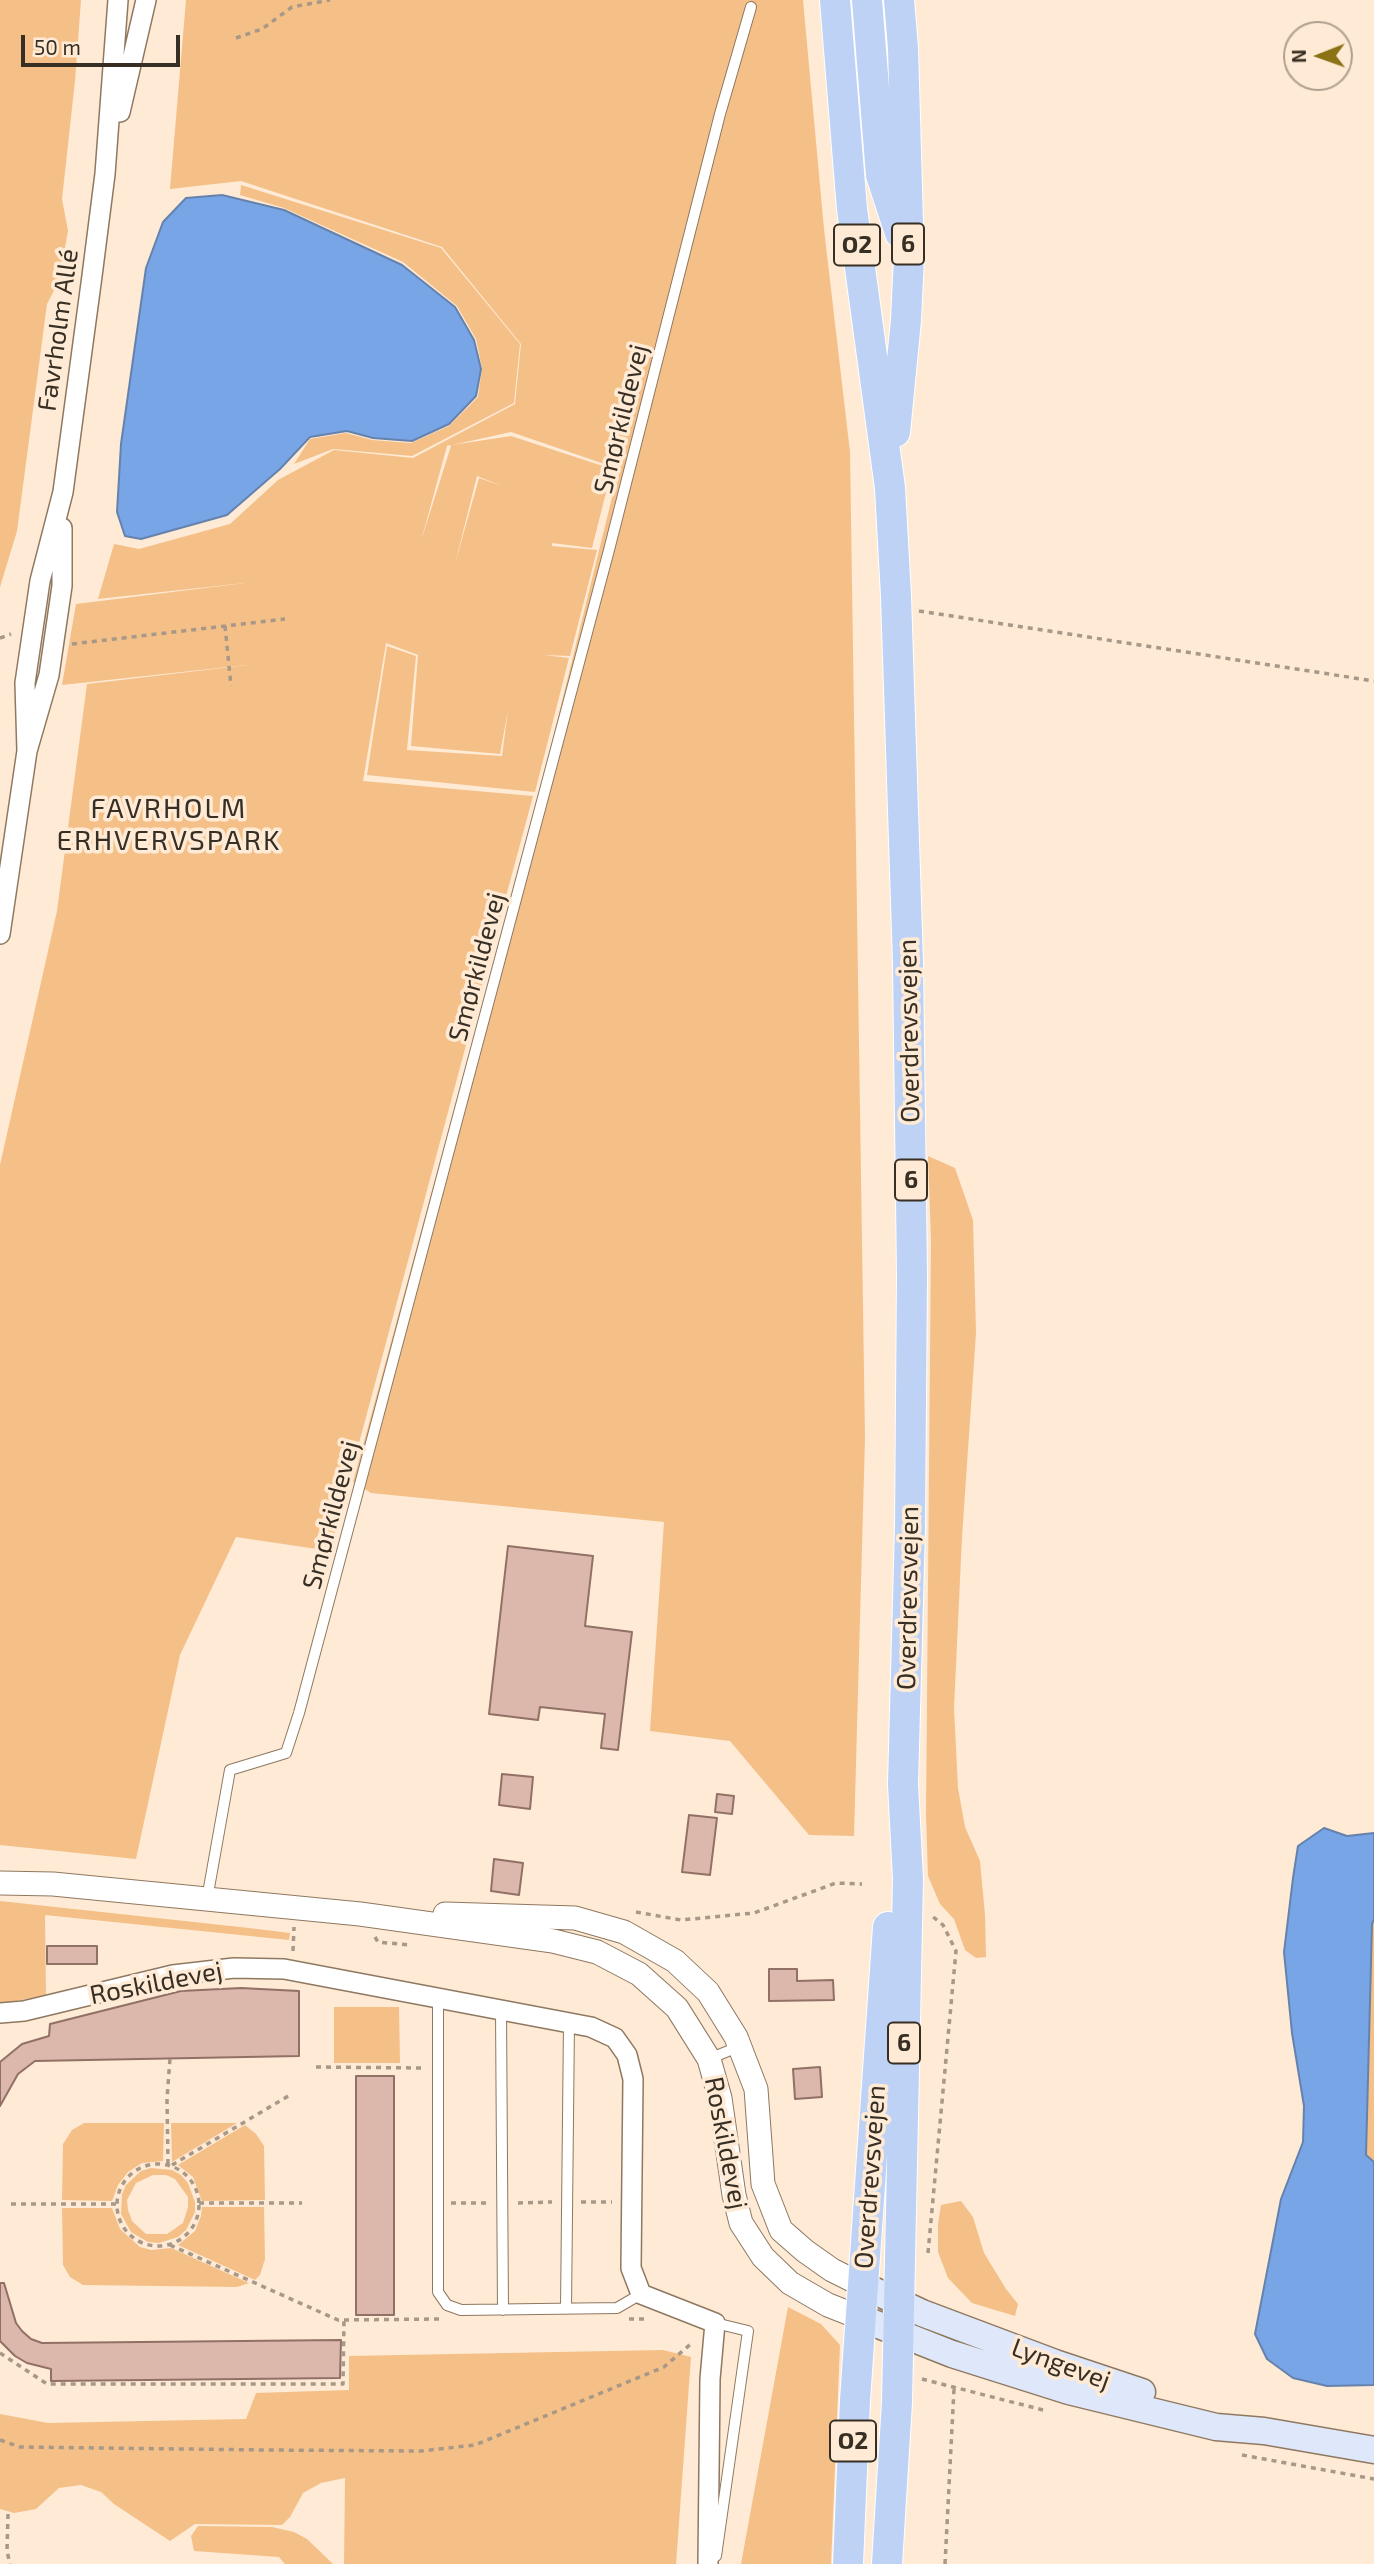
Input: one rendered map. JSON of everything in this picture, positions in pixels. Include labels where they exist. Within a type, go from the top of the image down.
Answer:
[{"type":"main road","name":"Overdrevsvejen","points":[[835,0],[852,209],[890,488],[897,608],[908,963],[912,1275],[903,1784],[908,1879],[882,2294]]},
{"type":"main road","points":[[867,0],[881,175],[909,257]]},
{"type":"main road","name":"Overdrevsvejen","points":[[890,488],[906,320],[909,257],[903,48],[899,0]]},
{"type":"main road","name":"Overdrevsvejen","points":[[891,2330],[882,2294],[886,2084],[881,2012],[903,1784]]},
{"type":"main road","points":[[882,2294],[891,2330],[887,2564]]},
{"type":"main road","name":"Lyngevej","points":[[882,2294],[922,2313],[1055,2363],[1264,2431]]},
{"type":"main road","points":[[870,2564],[891,2330]]},
{"type":"main road","name":"Lyngevej","points":[[891,2330],[1069,2391],[1216,2427],[1264,2431],[1374,2450]]},
{"type":"main road","name":"O2","points":[[848,2564],[891,2330]]},
{"type":"street","name":"Favrholm Allé","points":[[0,934],[27,751],[43,702],[62,586],[63,492],[105,174],[118,0]]},
{"type":"street","name":"Favrholm Allé","points":[[105,174],[146,0]]},
{"type":"street","name":"Favrholm Allé","points":[[27,751],[25,683],[40,581],[63,492]]},
{"type":"street","name":"Roskildevej","points":[[0,1873],[53,1884]]},
{"type":"street","name":"Roskildevej","points":[[0,1883],[53,1884],[360,1913],[553,1941],[597,1952],[639,1974],[677,2008],[709,2059],[720,2098],[734,2195],[741,2223],[763,2257],[790,2283],[828,2305],[891,2330]]},
{"type":"street","name":"Roskildevej","points":[[360,1913],[575,1917],[624,1932],[675,1961],[708,1992],[740,2046],[755,2089],[762,2185],[781,2230],[814,2258],[882,2294]]},
{"type":"street","name":"Roskildevej","points":[[0,2013],[24,2011],[173,1975],[234,1968],[292,1971],[591,2027],[615,2038],[627,2055],[633,2079],[631,2269],[641,2294]]},
{"type":"street","points":[[641,2294],[715,2323],[710,2379],[708,2564]]},
{"type":"lane","name":"Smørkildevej","points":[[207,1899],[230,1770],[286,1753],[299,1713],[609,550],[720,114],[751,7]]},
{"type":"lane","points":[[438,1998],[438,2292],[447,2305],[461,2310],[617,2308],[641,2294]]},
{"type":"lane","points":[[501,2010],[503,2310]]},
{"type":"lane","points":[[566,2309],[569,2023]]},
{"type":"lane","points":[[709,2059],[740,2046]]},
{"type":"lane","points":[[715,2323],[748,2331],[715,2564]]},
{"type":"path","points":[[236,38],[262,29],[292,7],[330,0]]},
{"type":"path","points":[[897,608],[1374,681]]},
{"type":"path","points":[[53,643],[69,644],[285,620]]},
{"type":"path","points":[[225,626],[231,686]]},
{"type":"path","points":[[292,1971],[295,1908]]},
{"type":"path","points":[[927,2258],[956,1951],[943,1924],[930,1914]]},
{"type":"path","points":[[170,2058],[167,2099],[170,2165]]},
{"type":"path","points":[[316,2067],[438,2068]]},
{"type":"path","points":[[170,2165],[185,2174],[195,2187],[199,2203],[197,2217],[192,2229],[182,2239],[170,2245],[144,2245],[132,2238],[123,2228],[118,2216],[117,2204],[121,2186],[132,2173],[148,2165],[170,2165],[290,2095]]},
{"type":"path","points":[[438,2203],[631,2202]]},
{"type":"path","points":[[199,2203],[302,2203]]},
{"type":"path","points":[[11,2204],[117,2204]]},
{"type":"path","points":[[0,2353],[47,2384],[343,2384],[341,2320],[170,2245]]},
{"type":"path","points":[[0,2440],[20,2447],[266,2450],[421,2451],[475,2445],[664,2367],[715,2323]]},
{"type":"path","points":[[891,2330],[923,2381]]},
{"type":"path","points":[[945,2564],[954,2389]]},
{"type":"path","points":[[8,2514],[7,2551],[10,2564]]},
{"type":"shaded area","points":[[0,0],[81,0],[62,199],[68,231],[59,281],[47,304],[17,531],[0,587]]},
{"type":"shaded area","points":[[186,0],[803,0],[824,229],[850,452],[865,1438],[854,1836],[809,1835],[730,1741],[650,1731],[664,1522],[371,1493],[353,1482],[538,799],[619,469],[511,432],[452,445],[511,436],[612,469],[592,548],[552,543],[552,546],[597,550],[570,656],[544,655],[569,658],[535,792],[367,775],[387,646],[416,656],[407,750],[502,756],[508,710],[500,754],[411,746],[418,655],[386,643],[363,781],[533,796],[330,1551],[236,1537],[180,1655],[136,1859],[0,1845],[0,1165],[57,911],[87,684],[256,664],[62,685],[76,604],[245,583],[98,599],[114,544],[139,549],[230,524],[278,480],[334,450],[413,458],[515,404],[521,344],[442,247],[241,181],[170,189]],"holes":[[[447,446],[451,446],[421,541]],[[477,476],[502,486],[479,478],[455,564]]]},
{"type":"shaded area","points":[[241,185],[441,248],[520,344],[514,403],[412,456],[333,449],[294,464],[310,439],[346,433],[372,440],[411,443],[449,426],[478,397],[482,368],[476,339],[457,306],[403,262],[284,208],[240,195]]},
{"type":"shaded area","points":[[928,1156],[955,1168],[973,1220],[976,1333],[954,1708],[958,1788],[965,1827],[980,1861],[985,1915],[986,1957],[976,1958],[965,1950],[954,1919],[940,1904],[928,1876],[926,1814],[931,1240]]},
{"type":"shaded area","points":[[0,1901],[290,1933],[289,1940],[45,1915],[46,1995],[0,2004]]},
{"type":"shaded area","points":[[1374,1919],[1374,2162],[1366,2155]]},
{"type":"shaded area","points":[[334,2007],[399,2007],[400,2063],[334,2063]]},
{"type":"shaded area","points":[[84,2123],[164,2123],[163,2161],[142,2163],[128,2172],[118,2185],[112,2201],[62,2200],[63,2144],[72,2130]]},
{"type":"shaded area","points":[[171,2123],[237,2123],[172,2162]]},
{"type":"shaded area","points":[[245,2125],[256,2134],[264,2146],[265,2200],[202,2201],[193,2177],[178,2165]]},
{"type":"shaded area","points":[[151,2168],[172,2170],[188,2183],[195,2202],[195,2212],[186,2230],[178,2237],[159,2243],[148,2242],[131,2232],[121,2214],[122,2194],[126,2185],[141,2171]],"holes":[[[153,2175],[166,2175],[175,2179],[188,2197],[183,2223],[167,2234],[146,2234],[132,2221],[127,2200],[136,2183]]]},
{"type":"shaded area","points":[[961,2201],[973,2217],[984,2253],[1018,2304],[1015,2316],[972,2303],[948,2278],[938,2252],[941,2205]]},
{"type":"shaded area","points":[[202,2207],[264,2207],[265,2259],[260,2275],[255,2280],[178,2245],[195,2231]]},
{"type":"shaded area","points":[[62,2208],[112,2208],[120,2229],[140,2247],[151,2250],[171,2248],[249,2283],[237,2287],[83,2285],[70,2277],[63,2265]]},
{"type":"shaded area","points":[[788,2307],[821,2324],[840,2345],[831,2564],[741,2564]]},
{"type":"shaded area","points":[[663,2350],[691,2357],[676,2564],[344,2564],[345,2478],[321,2483],[303,2493],[290,2517],[282,2525],[195,2524],[170,2541],[114,2504],[101,2492],[81,2485],[59,2488],[36,2509],[14,2513],[0,2509],[0,2414],[48,2423],[246,2419],[256,2393],[349,2390],[349,2356]]},
{"type":"shaded area","points":[[198,2526],[272,2527],[294,2532],[307,2539],[333,2564],[285,2564],[279,2557],[194,2551],[191,2536]]},
{"type":"water","points":[[222,195],[284,210],[402,265],[455,307],[474,340],[481,369],[476,396],[449,424],[412,441],[373,438],[347,431],[310,437],[280,469],[227,515],[141,539],[125,536],[117,512],[121,444],[146,268],[163,222],[186,198]]},
{"type":"water","points":[[1324,1828],[1347,1836],[1374,1833],[1374,1919],[1366,2155],[1374,2162],[1374,2385],[1327,2386],[1293,2378],[1267,2359],[1255,2334],[1281,2199],[1303,2142],[1304,2106],[1292,2033],[1284,1952],[1293,1878],[1298,1846]]},
{"type":"building","points":[[508,1546],[593,1556],[585,1626],[632,1632],[618,1750],[601,1748],[605,1714],[540,1707],[538,1720],[489,1714]]},
{"type":"building","points":[[502,1774],[533,1777],[530,1809],[499,1805]]},
{"type":"building","points":[[717,1794],[734,1796],[732,1814],[715,1812]]},
{"type":"building","points":[[689,1815],[717,1818],[710,1875],[682,1872]]},
{"type":"building","points":[[494,1859],[523,1863],[519,1895],[491,1891]]},
{"type":"building","points":[[47,1946],[97,1946],[97,1964],[47,1964]]},
{"type":"building","points":[[769,1969],[797,1969],[797,1981],[833,1980],[834,2000],[769,2001]]},
{"type":"building","points":[[241,1988],[299,1991],[299,2056],[35,2061],[18,2074],[0,2106],[0,2062],[22,2044],[49,2036],[50,2024],[181,1991]]},
{"type":"building","points":[[820,2067],[822,2097],[795,2099],[793,2069]]},
{"type":"building","points":[[356,2076],[394,2076],[394,2315],[356,2315]]},
{"type":"building","points":[[0,2283],[4,2283],[16,2323],[31,2339],[42,2343],[341,2340],[340,2378],[51,2381],[51,2369],[27,2363],[15,2356],[0,2341]]},
{"type":"district","name":"FAVRHOLM ERHVERVSPARK","points":[[169,825]]}]
